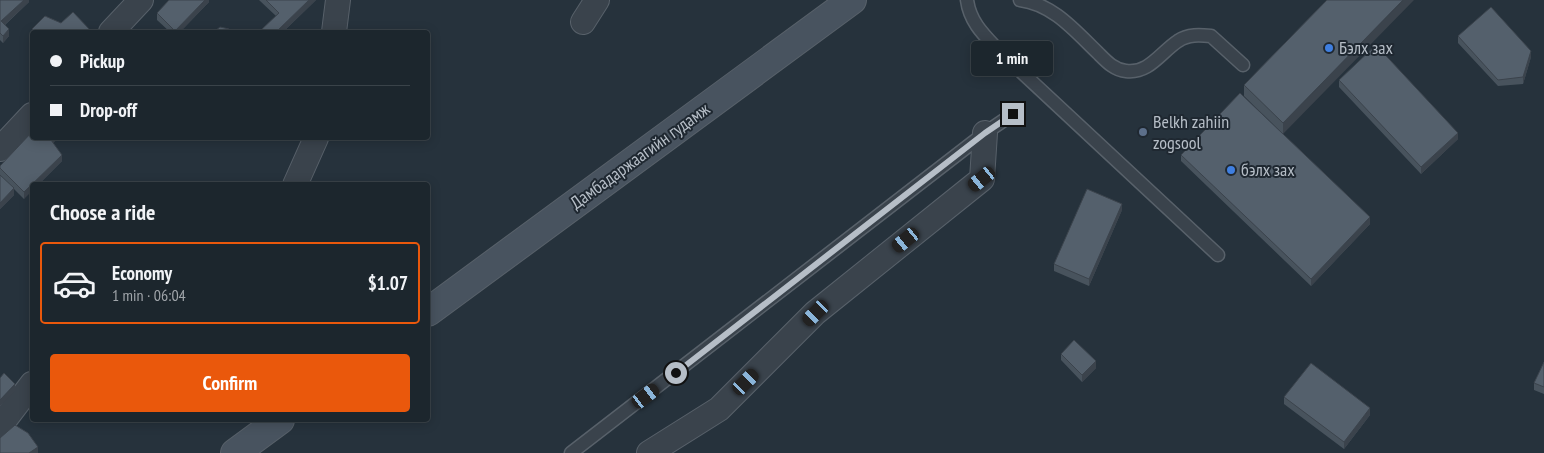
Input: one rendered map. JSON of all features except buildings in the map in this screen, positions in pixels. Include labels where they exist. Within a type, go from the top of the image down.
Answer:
[{"type":"main road","name":"Дамбадаржаагийн гудамж","points":[[430,311],[852,0]]},
{"type":"main road","points":[[235,453],[267,425]]},
{"type":"street","points":[[113,30],[142,0]]},
{"type":"street","points":[[334,30],[338,0]]},
{"type":"street","points":[[583,22],[597,0]]},
{"type":"street","points":[[0,149],[30,117]]},
{"type":"street","points":[[649,453],[719,409],[816,313],[982,179],[985,133]]},
{"type":"street","points":[[296,182],[315,140]]},
{"type":"street","points":[[0,426],[30,387]]},
{"type":"lane","points":[[967,0],[968,11],[976,26],[1000,52],[1218,254]]},
{"type":"lane","points":[[1020,0],[1033,2],[1054,12],[1113,67],[1128,71],[1149,66],[1179,40],[1194,35],[1211,36],[1243,65]]},
{"type":"lane","points":[[571,453],[985,133],[1013,114]]},
{"type":"place","name":"Бэлх зах","points":[[1329,48]]},
{"type":"place","name":"Belkh zahiin zogsool","points":[[1143,132]]},
{"type":"place","name":"бэлх зах","points":[[1231,170]]},
{"type":"route","points":[[676,373],[985,133],[1013,114]]}]
